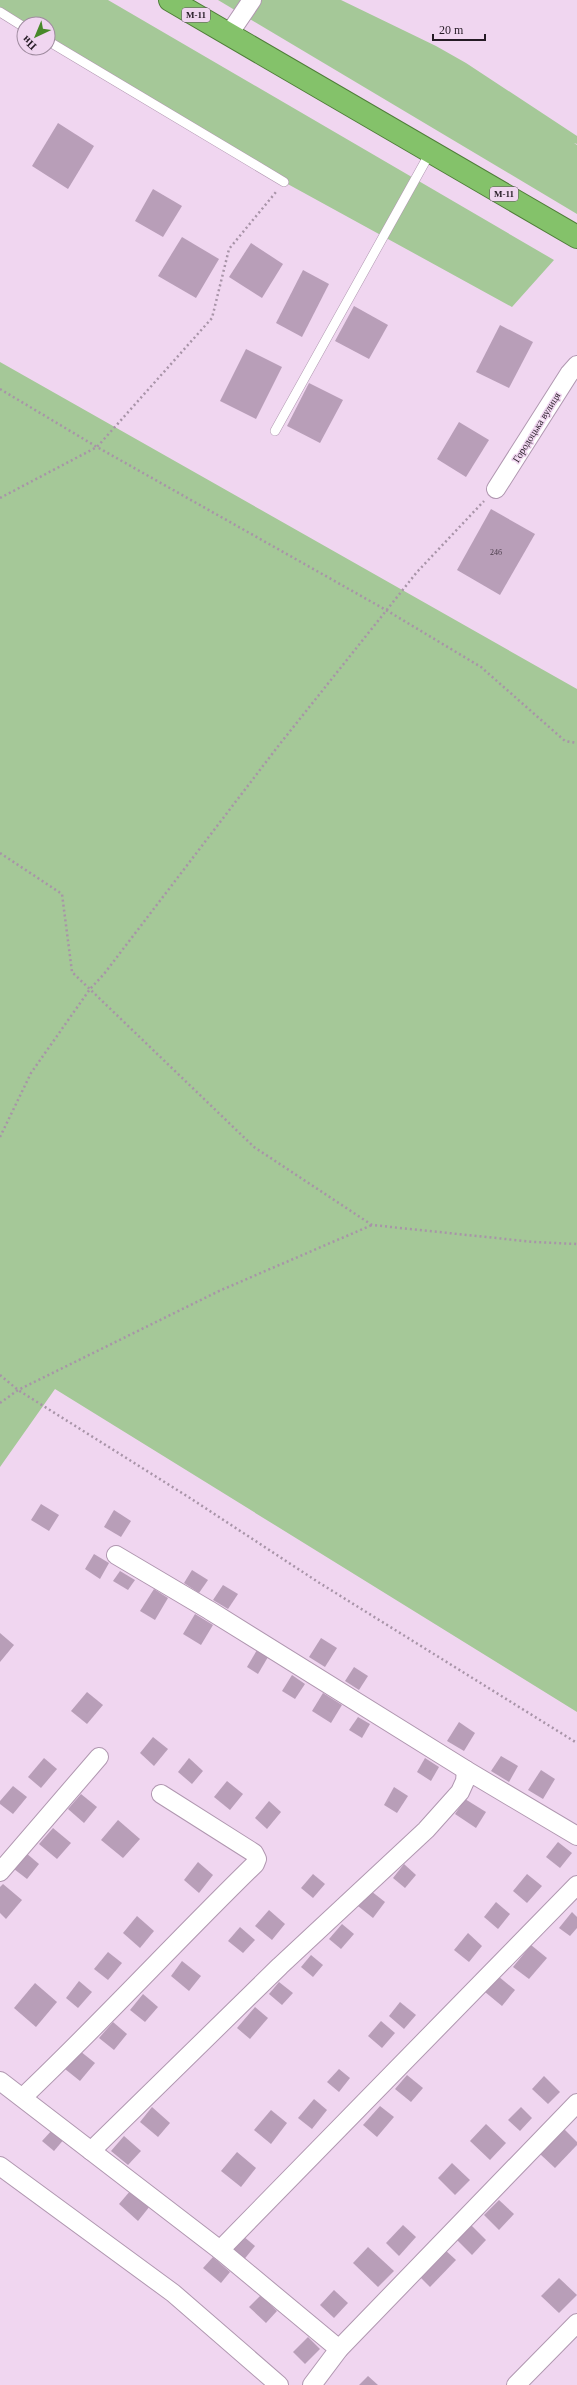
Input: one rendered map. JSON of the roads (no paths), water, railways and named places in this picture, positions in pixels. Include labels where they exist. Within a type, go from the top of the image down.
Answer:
[{"type":"highway","name":"М-11","points":[[170,0],[577,237]]},
{"type":"street","points":[[229,34],[252,0]]},
{"type":"street","name":"Городоцька вулиця","points":[[496,490],[569,374],[577,365]]},
{"type":"street","points":[[116,1555],[209,1610],[466,1770],[577,1836]]},
{"type":"street","points":[[0,1872],[99,1757]]},
{"type":"street","points":[[91,2151],[280,1966],[426,1830],[460,1792],[465,1782],[466,1770]]},
{"type":"street","points":[[23,2097],[78,2045],[205,1913],[255,1864],[257,1858],[254,1853],[161,1794]]},
{"type":"street","points":[[220,2250],[577,1885]]},
{"type":"street","points":[[0,2081],[23,2097],[220,2250],[339,2349]]},
{"type":"street","points":[[312,2385],[339,2349],[577,2103]]},
{"type":"street","points":[[0,2166],[173,2292],[280,2385]]},
{"type":"street","points":[[516,2385],[577,2323]]},
{"type":"lane","points":[[0,12],[16,22]]},
{"type":"lane","points":[[56,46],[284,182]]},
{"type":"lane","points":[[275,431],[430,151]]}]
